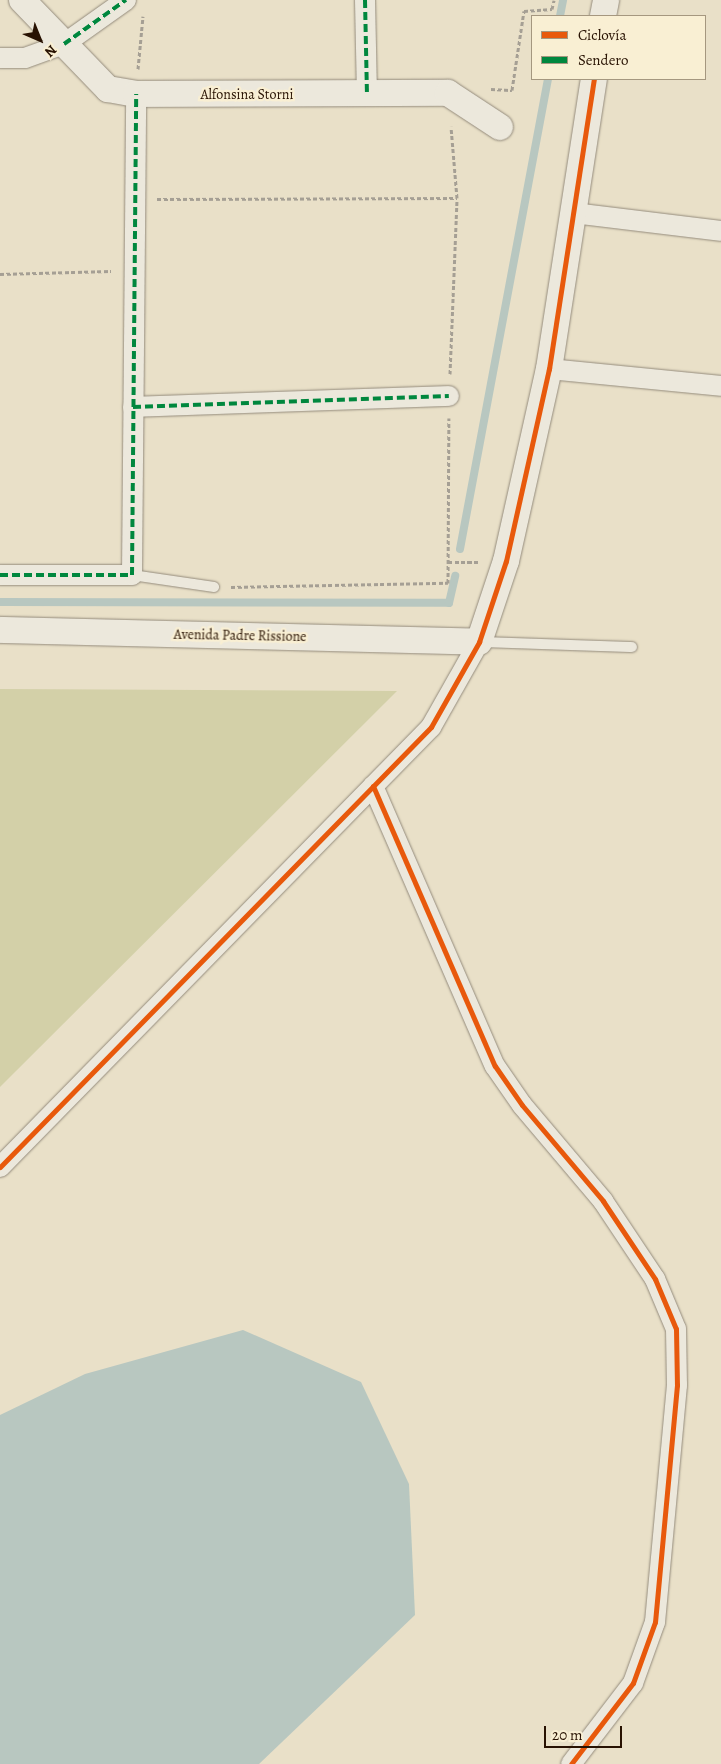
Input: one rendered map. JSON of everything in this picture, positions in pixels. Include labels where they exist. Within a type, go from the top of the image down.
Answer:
[{"type":"street","name":"Alfonsina Storni","points":[[22,0],[108,89],[136,94],[366,95],[448,93]]},
{"type":"street","points":[[0,58],[25,58],[64,44],[126,0]]},
{"type":"street","points":[[365,0],[366,95]]},
{"type":"street","points":[[603,15],[606,0]]},
{"type":"street","points":[[0,1167],[431,726],[479,642],[506,561],[549,369],[594,80]]},
{"type":"street","points":[[448,93],[500,127]]},
{"type":"street","points":[[0,575],[132,575],[136,94]]},
{"type":"street","points":[[573,213],[721,230]]},
{"type":"street","points":[[549,369],[721,386]]},
{"type":"street","points":[[133,406],[449,396]]},
{"type":"street","name":"Avenida Padre Rissione","points":[[0,630],[479,642]]},
{"type":"street","points":[[374,786],[495,1066],[522,1105],[603,1200],[654,1278],[676,1329],[677,1385],[655,1622],[634,1683],[571,1764]]},
{"type":"lane","points":[[132,575],[214,587]]},
{"type":"lane","points":[[479,642],[632,646]]},
{"type":"path","points":[[448,93],[458,88],[512,90],[524,11],[552,10],[554,0]]},
{"type":"path","points":[[136,94],[144,9]]},
{"type":"path","points":[[135,199],[457,198]]},
{"type":"path","points":[[0,274],[134,271]]},
{"type":"shaded area","points":[[0,689],[397,691],[0,1087]]},
{"type":"shaded area","points":[[243,1330],[361,1382],[409,1484],[415,1615],[259,1764],[0,1764],[0,1415],[85,1374]]},
{"type":"waterway","points":[[560,15],[563,0]]},
{"type":"waterway","points":[[460,549],[548,80]]},
{"type":"waterway","points":[[0,602],[449,603],[455,576]]},
{"type":"marked path","points":[[64,44],[126,0]]},
{"type":"marked path","points":[[365,0],[367,95]]},
{"type":"marked path","points":[[0,575],[132,575],[136,94]]},
{"type":"marked path","points":[[133,407],[449,396]]},
{"type":"cycle path","points":[[0,1167],[431,727],[479,642],[506,561],[549,369],[594,80]]},
{"type":"cycle path","points":[[373,786],[495,1066],[522,1105],[603,1201],[655,1279],[676,1329],[677,1385],[655,1622],[633,1683],[571,1764]]}]
